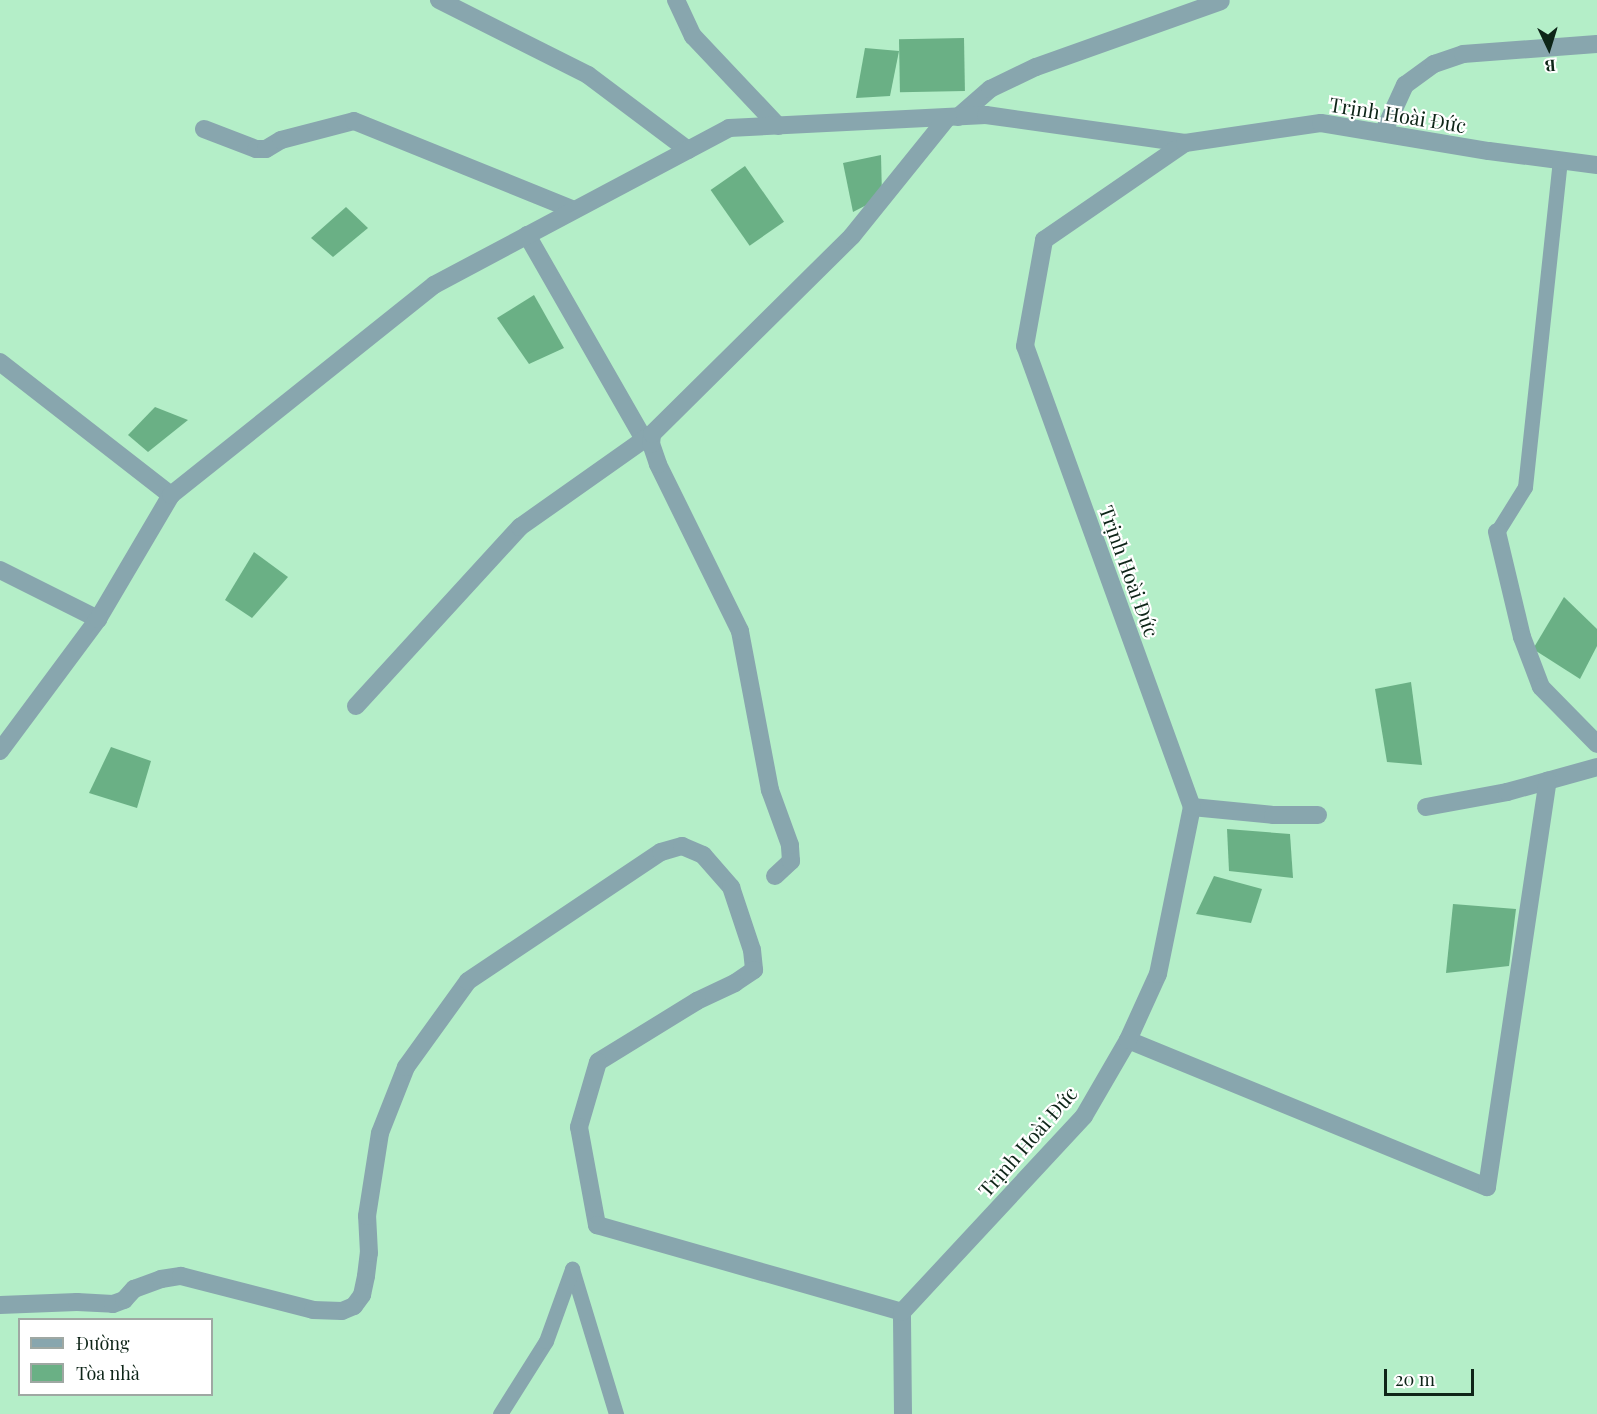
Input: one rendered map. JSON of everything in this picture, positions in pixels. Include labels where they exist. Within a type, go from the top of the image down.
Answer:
[{"type":"street","points":[[439,0],[588,75],[688,150]]},
{"type":"street","points":[[676,0],[693,36],[778,126]]},
{"type":"street","points":[[356,706],[520,527],[648,437],[852,236],[953,117],[990,88],[1036,67],[1221,1]]},
{"type":"street","points":[[1383,134],[1405,85],[1434,64],[1464,54],[1597,44]]},
{"type":"street","points":[[0,751],[99,619],[171,495],[434,285],[729,128],[986,115],[1185,143]]},
{"type":"street","points":[[204,129],[256,149],[354,122],[574,210]]},
{"type":"street","name":"Trịnh Hoài Đức","points":[[902,1312],[1084,1116],[1128,1040],[1158,974],[1192,807],[1025,346],[1044,240],[1185,143],[1321,123],[1597,165]]},
{"type":"street","points":[[527,235],[648,437],[658,464],[740,631],[770,790],[790,845],[791,861],[775,876]]},
{"type":"street","points":[[0,362],[171,495]]},
{"type":"street","points":[[1497,532],[1522,636],[1541,687],[1597,744]]},
{"type":"street","points":[[0,570],[99,619]]},
{"type":"street","points":[[1426,807],[1507,792],[1597,767]]},
{"type":"street","points":[[1128,1040],[1487,1187],[1548,781]]},
{"type":"street","points":[[1192,807],[1273,815],[1318,815]]},
{"type":"street","points":[[0,1305],[77,1302],[113,1304],[124,1299],[135,1289],[161,1279],[181,1276],[313,1310],[342,1311],[354,1306],[362,1295],[366,1276],[369,1253],[367,1216],[380,1133],[406,1067],[468,981],[661,852],[682,846],[703,855],[731,887],[752,950],[754,970],[735,983],[697,1001],[598,1062],[579,1127],[597,1225],[902,1312],[906,1413]]},
{"type":"lane","points":[[1497,532],[1525,487],[1560,160]]},
{"type":"lane","points":[[500,1414],[546,1341],[572,1269],[616,1414]]},
{"type":"building","points":[[964,38],[965,91],[900,92],[899,39]]},
{"type":"building","points":[[865,48],[899,51],[890,96],[856,98]]},
{"type":"building","points":[[881,155],[882,197],[853,212],[843,163]]},
{"type":"building","points":[[745,166],[784,222],[750,246],[711,190]]},
{"type":"building","points":[[346,207],[368,228],[333,257],[311,238]]},
{"type":"building","points":[[534,295],[564,348],[529,364],[497,318]]},
{"type":"building","points":[[155,407],[188,420],[148,452],[128,435]]},
{"type":"building","points":[[254,552],[288,577],[252,618],[225,600]]},
{"type":"building","points":[[1564,597],[1597,629],[1597,646],[1580,679],[1533,649]]},
{"type":"building","points":[[1411,682],[1422,765],[1387,762],[1375,689]]},
{"type":"building","points":[[111,747],[151,761],[137,808],[89,793]]},
{"type":"building","points":[[1227,829],[1290,834],[1293,878],[1229,871]]},
{"type":"building","points":[[1214,876],[1262,889],[1251,923],[1196,914]]},
{"type":"building","points":[[1453,904],[1516,909],[1509,966],[1446,973]]}]
